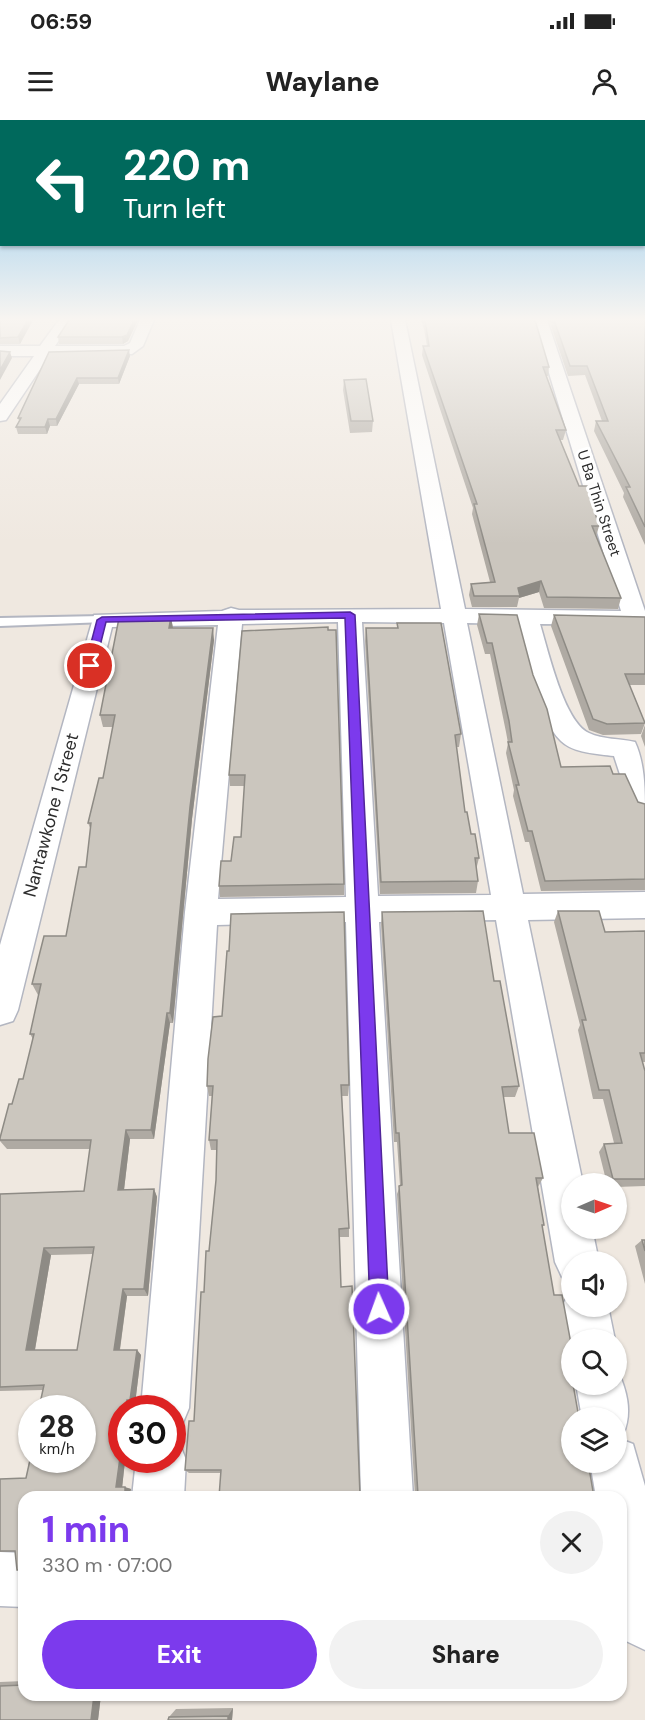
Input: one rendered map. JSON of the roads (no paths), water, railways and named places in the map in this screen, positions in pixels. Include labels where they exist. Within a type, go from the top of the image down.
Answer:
[{"type":"street","points":[[0,416],[15,395]]},
{"type":"street","points":[[412,395],[575,1251]]},
{"type":"street","name":"U Ba Thin Street","points":[[565,395],[640,618]]},
{"type":"street","points":[[102,620],[231,615],[640,618]]},
{"type":"street","points":[[166,1395],[201,912],[231,615]]},
{"type":"street","points":[[350,615],[387,1491]]},
{"type":"street","points":[[526,616],[560,718],[570,735],[589,743],[625,748],[645,805]]},
{"type":"street","name":"Nantawkone 1 Street","points":[[0,1010],[102,620]]},
{"type":"street","points":[[201,912],[511,909],[645,905]]},
{"type":"street","points":[[158,1491],[160,1473]]},
{"type":"street","points":[[617,1473],[620,1491]]},
{"type":"street","points":[[627,1539],[638,1610]]},
{"type":"street","points":[[0,1579],[18,1580]]},
{"type":"lane","points":[[0,622],[102,620]]}]
